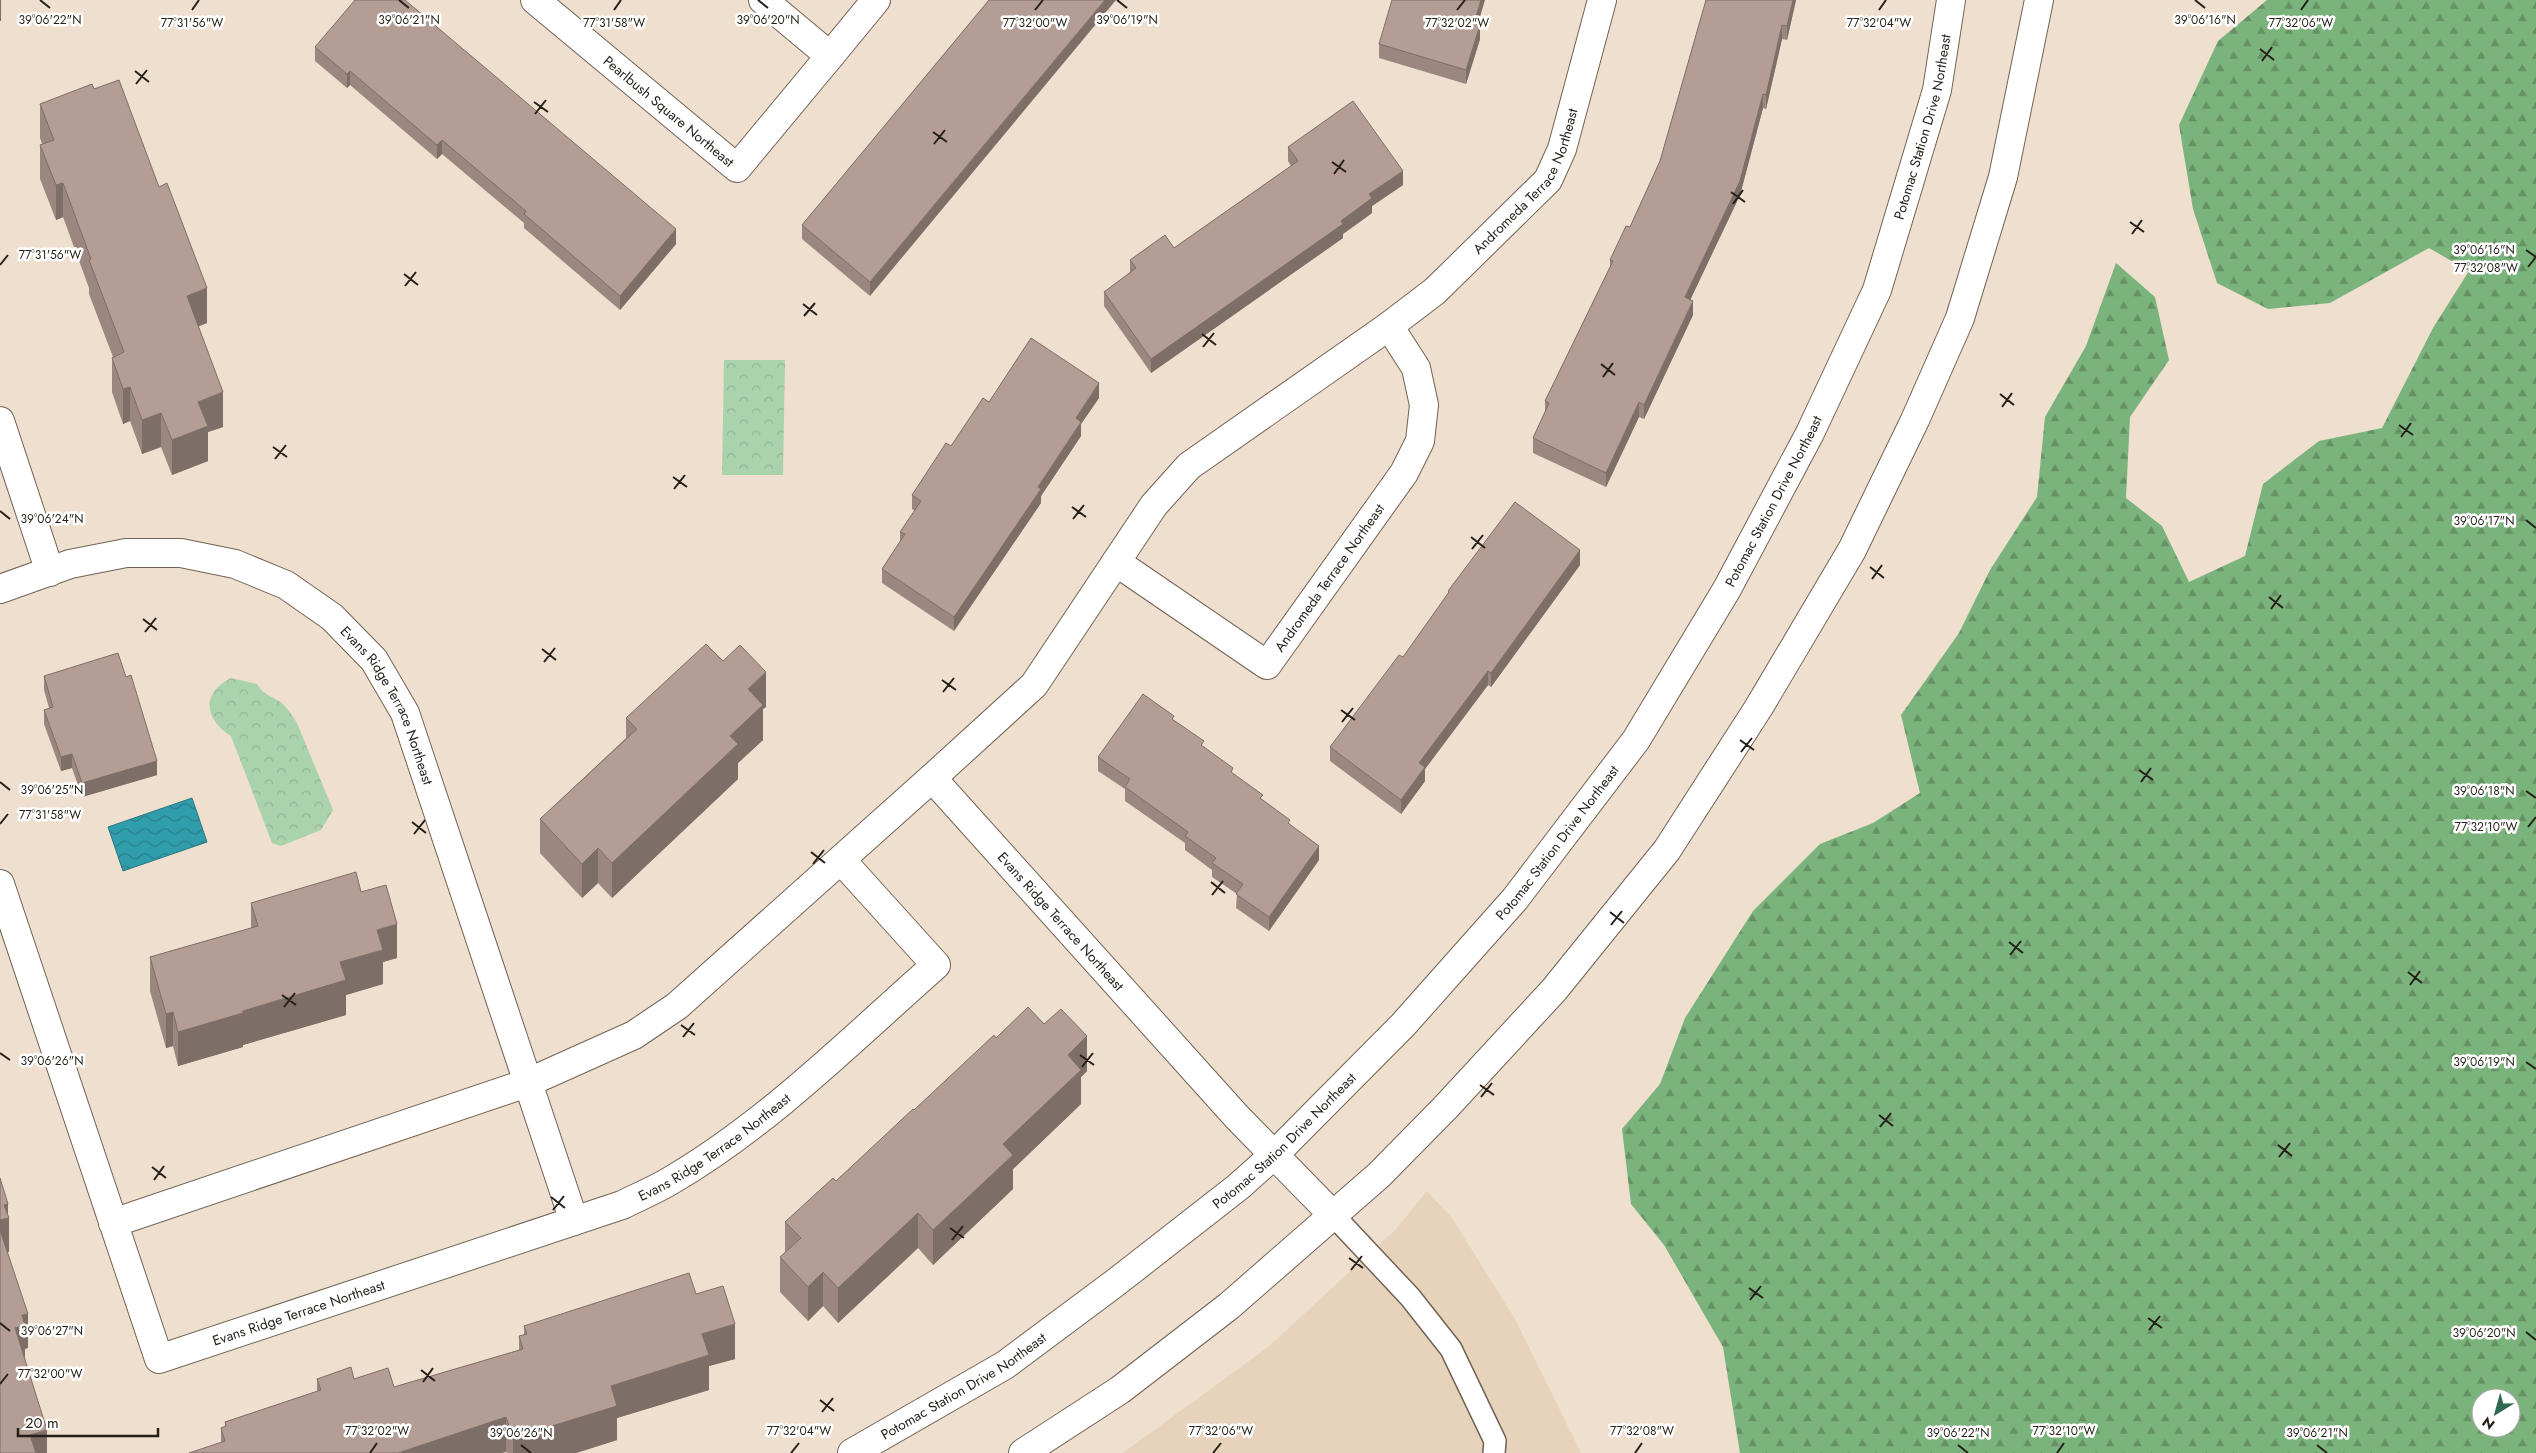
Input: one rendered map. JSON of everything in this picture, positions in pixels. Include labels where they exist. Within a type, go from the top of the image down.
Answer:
[{"type":"street","name":"Pearlbush Square Northeast","points":[[535,0],[737,168],[876,0]]},
{"type":"street","points":[[763,0],[830,56]]},
{"type":"street","name":"Andromeda Terrace Northeast","points":[[932,778],[1034,685],[1154,505],[1189,466],[1436,291],[1548,180],[1562,150],[1602,0]]},
{"type":"street","name":"Potomac Station Drive Northeast","points":[[852,1453],[1005,1364],[1115,1284],[1238,1187],[1274,1155],[1403,1025],[1515,899],[1636,740],[1727,590],[1810,433],[1877,290],[1937,90],[1951,0]]},
{"type":"street","points":[[1023,1453],[1120,1390],[1213,1318],[1379,1175],[1445,1108],[1554,990],[1667,850],[1759,707],[1852,550],[1915,420],[1960,318],[2003,177],[2039,0]]},
{"type":"street","name":"Andromeda Terrace Northeast","points":[[1116,562],[1267,665],[1404,473],[1420,441],[1424,405],[1416,368],[1389,326]]},
{"type":"street","points":[[0,421],[50,572]]},
{"type":"street","name":"Evans Ridge Terrace Northeast","points":[[0,589],[70,564],[126,553],[181,553],[235,564],[286,585],[332,617],[374,660],[405,713],[574,1221]]},
{"type":"street","points":[[113,1223],[528,1083],[634,1035],[677,1006],[842,861],[932,778]]},
{"type":"street","name":"Evans Ridge Terrace Northeast","points":[[932,778],[1237,1117],[1333,1215]]},
{"type":"street","name":"Evans Ridge Terrace Northeast","points":[[0,884],[159,1359],[622,1205],[669,1182],[707,1158],[770,1112],[936,965],[842,861]]},
{"type":"lane","points":[[1333,1215],[1410,1296],[1451,1350],[1495,1441],[1494,1453]]},
{"type":"shaded area","points":[[1427,1191],[1452,1218],[1515,1319],[1581,1453],[1123,1453],[1268,1347],[1396,1229]]},
{"type":"green space","points":[[2267,0],[2536,0],[2536,1453],[1740,1453],[1723,1347],[1664,1245],[1631,1204],[1622,1129],[1660,1084],[1685,1018],[1753,911],[1820,844],[1873,823],[1920,793],[1901,715],[1959,633],[1990,570],[2037,497],[2045,417],[2086,346],[2116,263],[2155,297],[2169,360],[2130,417],[2126,498],[2162,526],[2189,582],[2245,556],[2263,484],[2319,441],[2382,428],[2433,328],[2469,271],[2429,248],[2330,303],[2268,309],[2217,283],[2193,209],[2179,125],[2218,41]]},
{"type":"green space","points":[[724,360],[785,360],[783,475],[722,475]]},
{"type":"green space","points":[[231,678],[257,684],[264,692],[279,701],[297,723],[333,810],[321,830],[281,846],[272,843],[231,736],[215,722],[211,714],[211,698],[221,684]]},
{"type":"water","points":[[192,798],[207,842],[123,871],[108,827]]},
{"type":"building","points":[[355,0],[405,0],[676,229],[620,296],[524,214],[526,211],[442,140],[437,145],[350,71],[347,74],[315,47]]},
{"type":"building","points":[[989,0],[1105,0],[870,282],[802,225]]},
{"type":"building","points":[[1392,0],[1481,0],[1474,23],[1480,25],[1466,70],[1379,44]]},
{"type":"building","points":[[1706,0],[1793,0],[1787,26],[1782,25],[1766,95],[1763,94],[1740,181],[1685,297],[1693,301],[1644,405],[1639,402],[1606,473],[1533,438],[1549,403],[1545,401],[1613,261],[1610,260],[1626,226],[1630,227],[1660,161]]},
{"type":"building","points":[[119,80],[159,187],[167,183],[207,288],[187,296],[223,392],[198,402],[208,426],[172,440],[161,413],[142,420],[130,387],[123,389],[112,358],[124,352],[89,260],[91,259],[63,183],[56,185],[40,145],[54,140],[40,104],[92,84],[94,89]]},
{"type":"building","points":[[1353,101],[1403,171],[1369,194],[1372,198],[1341,221],[1343,224],[1151,359],[1104,292],[1136,268],[1130,260],[1165,235],[1174,248],[1298,161],[1288,147]]},
{"type":"building","points":[[1031,338],[1099,383],[1076,418],[1081,422],[1038,487],[1041,489],[954,617],[882,569],[905,534],[900,532],[921,501],[912,495],[946,443],[951,446],[983,398],[989,402]]},
{"type":"building","points":[[1515,502],[1580,550],[1491,673],[1488,671],[1419,763],[1425,767],[1401,800],[1330,747],[1399,655],[1403,657],[1448,591]]},
{"type":"building","points":[[706,644],[723,661],[740,645],[766,672],[748,689],[763,705],[730,736],[738,744],[612,863],[598,848],[582,864],[540,819],[637,729],[626,718]]},
{"type":"building","points":[[118,653],[126,677],[131,675],[157,761],[82,783],[72,754],[61,757],[44,710],[53,707],[44,676]]},
{"type":"building","points":[[1143,694],[1174,716],[1172,719],[1204,741],[1201,745],[1233,768],[1231,772],[1263,795],[1260,798],[1290,820],[1288,823],[1319,846],[1269,917],[1236,894],[1243,884],[1212,863],[1216,858],[1185,836],[1188,832],[1125,787],[1130,779],[1098,757]]},
{"type":"building","points":[[356,872],[361,892],[386,885],[397,924],[377,930],[383,950],[340,962],[346,980],[178,1032],[173,1012],[166,1014],[150,957],[258,926],[251,903]]},
{"type":"building","points":[[1028,1007],[1044,1024],[1061,1009],[1087,1036],[1068,1055],[1081,1070],[1003,1144],[1013,1155],[933,1230],[918,1213],[838,1288],[823,1272],[808,1287],[780,1257],[801,1238],[785,1222],[833,1178],[836,1181],[994,1035],[996,1038]]},
{"type":"building","points":[[0,1178],[8,1204],[4,1205],[9,1218],[0,1220]]},
{"type":"building","points":[[0,1230],[28,1314],[22,1315],[25,1325],[15,1328],[47,1430],[30,1435],[36,1453],[0,1453]]},
{"type":"building","points":[[689,1273],[696,1294],[723,1286],[735,1324],[702,1334],[709,1355],[611,1386],[617,1406],[513,1438],[506,1417],[398,1453],[189,1453],[225,1441],[221,1428],[226,1426],[225,1422],[321,1390],[317,1379],[351,1367],[354,1379],[388,1368],[394,1387],[523,1349],[519,1336],[527,1334],[524,1326]]}]
